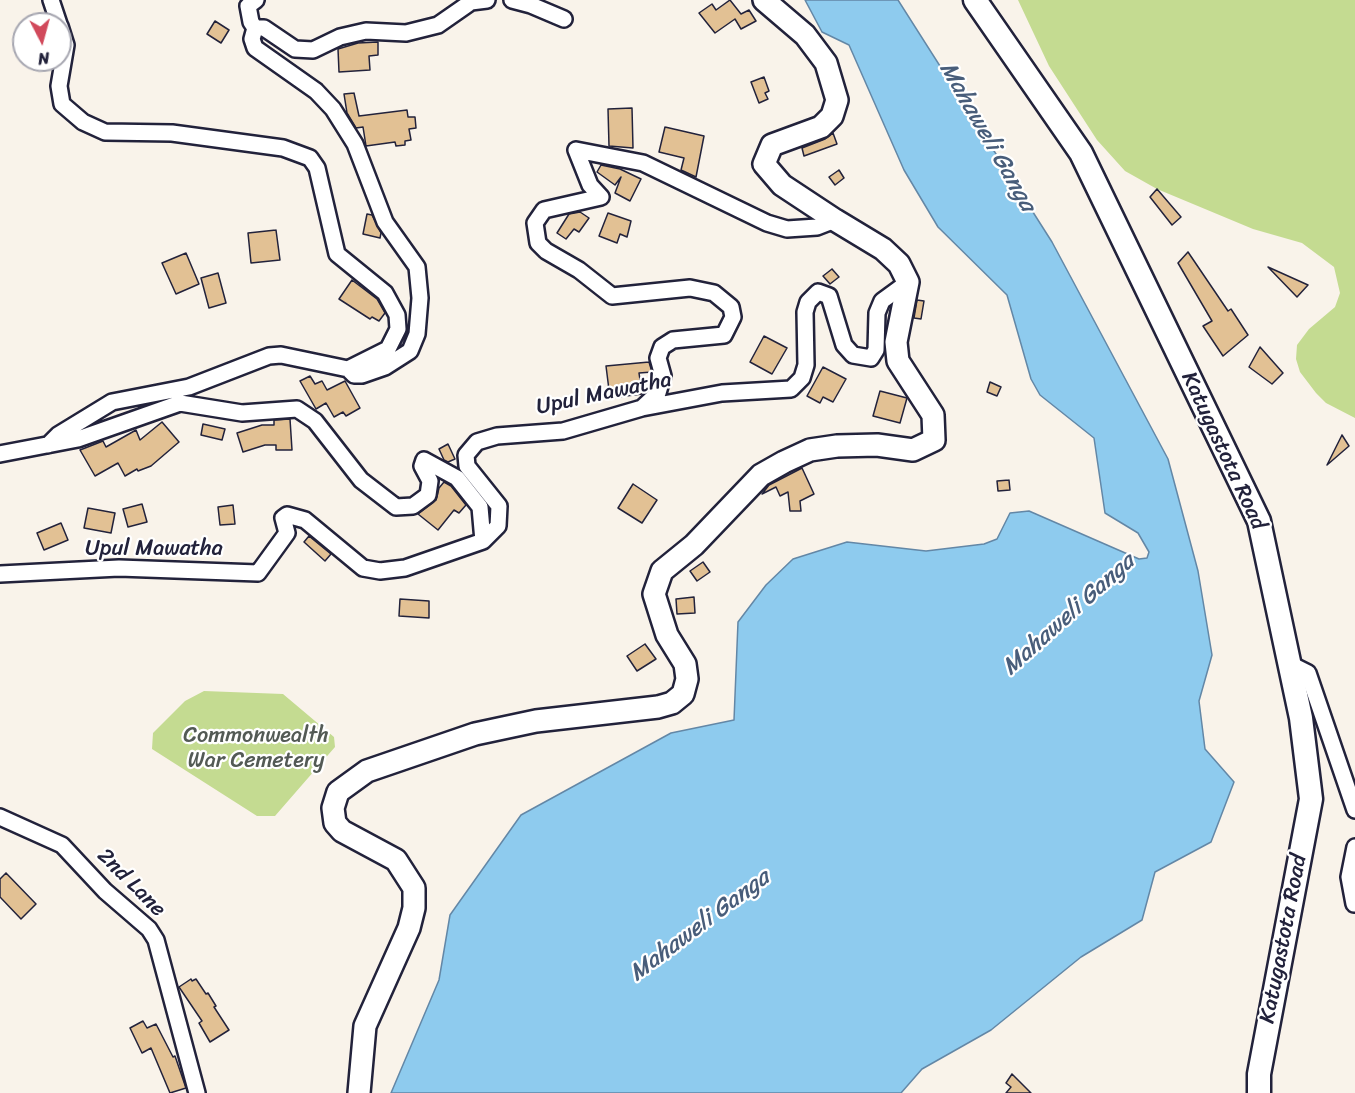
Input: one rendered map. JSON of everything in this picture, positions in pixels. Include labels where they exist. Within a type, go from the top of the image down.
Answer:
[{"type":"main road","name":"Katugastota Road","points":[[975,0],[1080,153],[1259,521],[1301,718],[1311,799],[1259,1074],[1259,1093]]},
{"type":"street","points":[[48,445],[58,435],[112,402],[189,387],[269,356],[281,355],[348,369],[354,375],[362,375],[385,367],[410,351],[417,334],[420,298],[417,267],[385,222],[356,144],[333,109],[316,91],[255,48],[252,39],[255,28],[251,22],[248,6],[256,0]]},
{"type":"street","points":[[255,28],[264,28],[295,49],[314,50],[340,37],[366,31],[406,33],[438,25],[471,2],[487,0]]},
{"type":"street","points":[[512,0],[531,5],[564,19]]},
{"type":"street","points":[[359,1093],[366,1026],[408,928],[414,908],[414,888],[396,860],[342,831],[335,823],[333,808],[338,792],[367,771],[474,734],[536,721],[672,704],[683,694],[687,679],[685,664],[667,635],[654,594],[662,571],[694,545],[761,475],[784,462],[810,450],[837,446],[877,445],[913,450],[934,440],[933,415],[898,361],[896,342],[908,282],[899,264],[883,249],[782,185],[764,164],[772,145],[821,127],[832,117],[837,100],[826,63],[805,35],[764,0]]},
{"type":"street","points":[[61,72],[59,86],[62,104],[83,122],[105,132],[183,135],[282,148],[310,158],[317,168],[337,254],[385,292],[397,315],[398,328],[388,349],[348,369]]},
{"type":"street","points":[[642,408],[658,393],[663,376],[658,358],[662,347],[673,340],[724,335],[733,317],[731,307],[714,293],[690,288],[612,296],[579,270],[546,251],[538,243],[535,223],[544,210],[601,197],[590,185],[576,150],[643,163],[767,223],[787,229],[817,227],[835,220]]},
{"type":"street","name":"Upul Mawatha","points":[[0,574],[119,568],[258,573],[287,533],[284,518],[287,515],[305,520],[363,568],[380,571],[405,568],[483,541],[498,526],[499,506],[467,466],[466,455],[477,442],[497,436],[563,431],[642,408],[722,393],[790,389],[802,378],[806,365],[805,312],[808,303],[818,292],[829,296],[844,345],[853,356],[871,358],[876,350],[877,313],[882,301],[908,282]]},
{"type":"street","points":[[0,454],[78,439],[180,403],[242,413],[297,409],[315,421],[361,480],[396,507],[413,507],[428,495],[430,481],[422,466],[424,460],[457,478],[480,507],[483,541]]},
{"type":"street","points":[[1290,664],[1308,673],[1355,810]]},
{"type":"street","name":"2nd Lane","points":[[0,816],[62,845],[105,891],[149,929],[156,940],[197,1093]]},
{"type":"street","points":[[1354,904],[1349,877],[1355,847]]},
{"type":"green space","points":[[1018,0],[1355,0],[1355,418],[1326,403],[1316,393],[1300,372],[1296,359],[1297,345],[1309,329],[1335,307],[1340,293],[1334,267],[1302,243],[1253,229],[1157,189],[1125,171],[1097,140],[1049,66]]},
{"type":"green space","name":"Commonwealth War Cemetery","points":[[204,691],[283,694],[334,737],[335,747],[275,816],[257,816],[152,749],[153,733],[185,701]]},
{"type":"water","name":"Mahaweli Ganga","points":[[805,0],[898,0],[1052,242],[1168,459],[1198,571],[1212,655],[1199,701],[1205,749],[1234,782],[1211,842],[1155,872],[1142,920],[1081,957],[991,1030],[922,1069],[901,1093],[391,1093],[439,980],[450,915],[521,815],[671,733],[734,720],[738,622],[766,585],[793,559],[847,542],[926,551],[984,544],[997,539],[1010,513],[1029,511],[1139,559],[1147,558],[1149,552],[1138,533],[1105,513],[1094,438],[1040,395],[1031,379],[1007,295],[938,227],[904,170],[849,45],[822,32]]},
{"type":"building","points":[[730,0],[741,14],[749,10],[756,21],[741,29],[735,19],[715,33],[699,13],[712,4],[716,10]]},
{"type":"building","points":[[215,21],[229,30],[221,43],[207,34]]},
{"type":"building","points":[[378,42],[378,55],[369,56],[370,70],[339,72],[338,49],[358,43]]},
{"type":"building","points":[[764,77],[769,91],[765,93],[768,99],[759,103],[751,82]]},
{"type":"building","points":[[354,93],[359,116],[407,110],[408,117],[415,117],[416,128],[409,129],[411,140],[405,141],[405,145],[396,146],[395,142],[366,146],[363,127],[356,128],[347,113],[344,94]]},
{"type":"building","points":[[632,108],[633,148],[609,146],[608,109]]},
{"type":"building","points":[[665,127],[704,136],[696,177],[681,170],[684,158],[659,152]]},
{"type":"building","points":[[833,133],[837,144],[804,156],[802,148],[825,139]]},
{"type":"building","points":[[601,165],[620,169],[641,179],[630,201],[615,193],[621,177],[615,185],[597,172]]},
{"type":"building","points":[[839,170],[844,178],[835,185],[829,177]]},
{"type":"building","points":[[1157,189],[1181,217],[1172,225],[1150,197]]},
{"type":"building","points":[[580,212],[589,218],[579,232],[574,229],[566,239],[557,233],[569,214]]},
{"type":"building","points":[[608,213],[631,221],[627,237],[620,234],[617,243],[599,236]]},
{"type":"building","points":[[367,214],[372,215],[381,233],[380,238],[363,234]]},
{"type":"building","points":[[276,230],[280,260],[251,263],[248,233]]},
{"type":"building","points":[[1188,252],[1228,311],[1231,309],[1248,335],[1223,356],[1203,326],[1212,321],[1178,263]]},
{"type":"building","points":[[186,253],[199,284],[176,294],[162,263]]},
{"type":"building","points":[[1268,267],[1308,285],[1297,297]]},
{"type":"building","points":[[832,269],[839,277],[830,284],[823,276]]},
{"type":"building","points":[[218,273],[226,303],[209,308],[201,278]]},
{"type":"building","points":[[352,280],[377,299],[385,313],[379,321],[372,317],[370,319],[339,299]]},
{"type":"building","points":[[917,300],[924,301],[921,319],[914,318]]},
{"type":"building","points":[[764,336],[787,348],[772,374],[750,362]]},
{"type":"building","points":[[1260,347],[1283,373],[1272,384],[1249,367]]},
{"type":"building","points":[[649,362],[652,372],[639,373],[642,394],[610,398],[606,366]]},
{"type":"building","points":[[823,367],[846,379],[833,402],[823,397],[820,403],[807,396]]},
{"type":"building","points":[[310,376],[315,384],[322,381],[327,390],[345,381],[360,408],[346,416],[343,412],[334,417],[326,403],[316,409],[300,381]]},
{"type":"building","points":[[990,382],[1001,387],[997,396],[987,392]]},
{"type":"building","points":[[880,391],[907,398],[900,423],[873,416]]},
{"type":"building","points":[[290,419],[292,450],[276,450],[276,445],[265,445],[243,452],[237,433],[262,425],[274,425],[274,420]]},
{"type":"building","points":[[162,422],[179,442],[151,466],[138,471],[137,469],[125,476],[118,463],[95,476],[80,450],[103,441],[106,447],[136,430],[140,440]]},
{"type":"building","points":[[203,424],[225,429],[222,440],[201,435]]},
{"type":"building","points":[[1342,435],[1349,446],[1327,465]]},
{"type":"building","points":[[448,444],[455,459],[448,462],[444,460],[439,449]]},
{"type":"building","points":[[802,468],[814,494],[800,501],[801,511],[790,511],[788,492],[780,496],[776,487],[762,494],[769,485]]},
{"type":"building","points":[[1009,480],[1010,490],[998,491],[997,481]]},
{"type":"building","points":[[444,482],[451,486],[466,505],[459,513],[454,510],[438,530],[418,514],[436,500],[439,488]]},
{"type":"building","points":[[633,484],[657,500],[642,523],[618,508]]},
{"type":"building","points":[[142,504],[147,522],[128,527],[123,509]]},
{"type":"building","points":[[233,505],[235,524],[220,525],[218,507]]},
{"type":"building","points":[[88,508],[115,513],[111,533],[84,528]]},
{"type":"building","points":[[61,523],[68,540],[44,550],[37,533]]},
{"type":"building","points":[[309,536],[331,554],[325,561],[304,542]]},
{"type":"building","points":[[703,562],[710,572],[697,581],[690,571]]},
{"type":"building","points":[[694,597],[695,613],[677,614],[676,599]]},
{"type":"building","points":[[400,599],[429,601],[429,618],[399,616]]},
{"type":"building","points":[[645,644],[656,659],[637,671],[627,656]]},
{"type":"building","points":[[6,873],[36,904],[21,919],[0,897],[0,879]]},
{"type":"building","points":[[191,979],[192,981],[196,979],[206,994],[208,993],[229,1030],[210,1042],[199,1023],[202,1021],[179,987]]},
{"type":"building","points":[[143,1021],[147,1028],[156,1024],[173,1057],[175,1056],[186,1088],[170,1093],[151,1048],[142,1053],[130,1028]]},
{"type":"building","points":[[1012,1074],[1031,1093],[1006,1093],[1011,1087],[1006,1083]]}]
